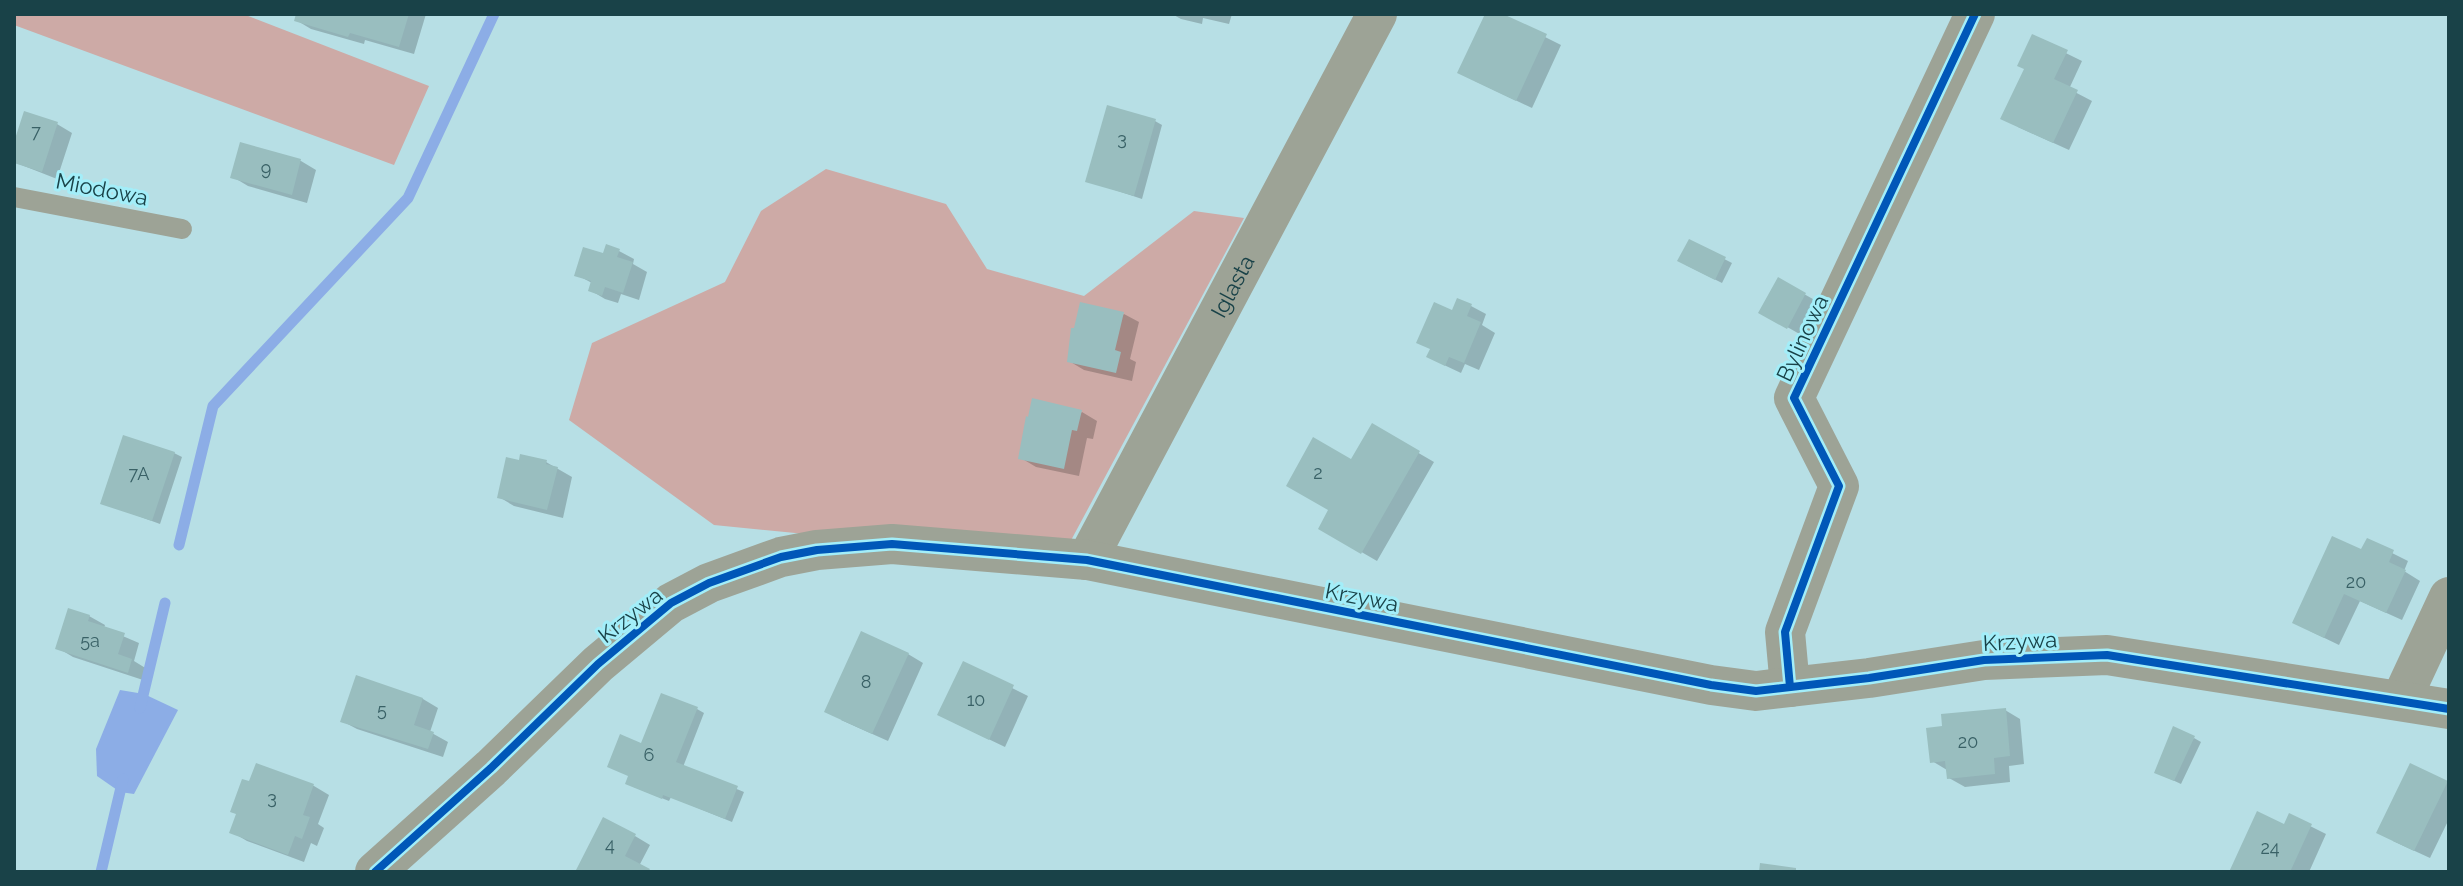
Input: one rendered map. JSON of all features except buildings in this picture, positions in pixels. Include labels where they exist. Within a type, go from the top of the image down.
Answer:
[{"type":"street","name":"Iglasta","points":[[1087,560],[1377,14]]},
{"type":"street","name":"Bylinowa","points":[[1790,687],[1785,632],[1839,486],[1794,398],[1975,14]]},
{"type":"street","name":"Krzywa","points":[[375,872],[491,768],[598,664],[671,603],[709,583],[781,557],[817,550],[892,544],[1087,560],[1711,685],[1756,691],[1984,660],[2107,655],[2449,709]]},
{"type":"street","points":[[2401,700],[2449,597]]},
{"type":"lane","name":"Miodowa","points":[[14,197],[182,229]]},
{"type":"shaded area","points":[[14,14],[243,14],[429,86],[394,165],[14,25]]},
{"type":"shaded area","points":[[826,169],[946,204],[987,269],[1084,296],[1194,211],[1244,218],[1061,559],[714,525],[569,420],[592,343],[725,282],[761,211]]},
{"type":"water","points":[[120,690],[144,694],[178,710],[134,794],[120,792],[97,776],[96,749]]},
{"type":"waterway","points":[[179,545],[213,406],[408,198],[494,14]]},
{"type":"waterway","points":[[140,708],[165,603]]},
{"type":"waterway","points":[[101,872],[123,779]]},
{"type":"cycle path","points":[[1790,687],[1785,632],[1839,486],[1794,398],[1975,14]]},
{"type":"cycle path","points":[[375,872],[491,768],[598,664],[671,603],[709,583],[781,557],[817,550],[892,544],[1087,560],[1711,685],[1756,691],[1984,660],[2107,655],[2449,709]]}]
